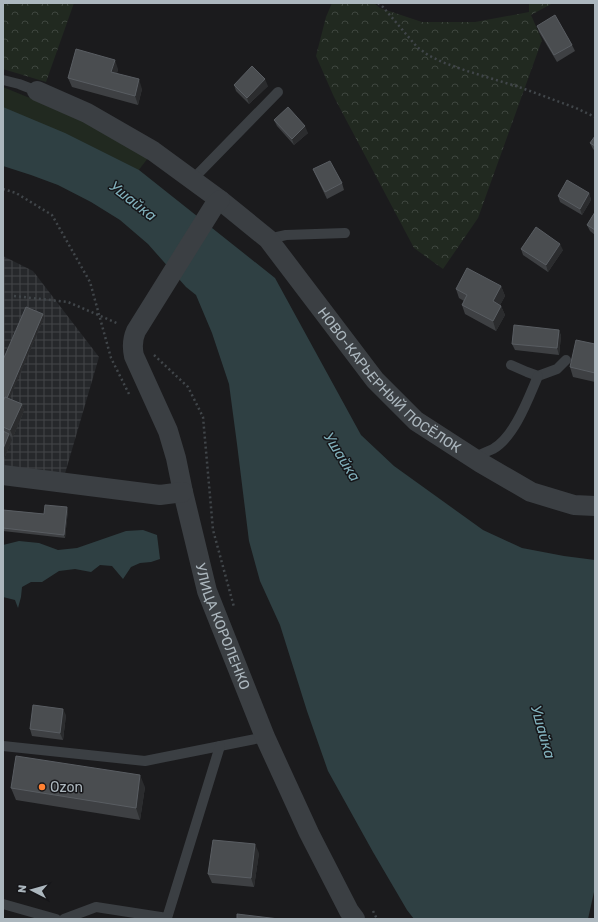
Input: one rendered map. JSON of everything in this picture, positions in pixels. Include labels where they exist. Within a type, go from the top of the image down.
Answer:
[{"type":"street","name":"НОВО-КАРЬЕРНЫЙ ПОСЁЛОК","points":[[37,91],[87,113],[153,151],[192,180],[217,203],[268,238],[375,380],[416,421],[473,458],[531,492],[574,505],[595,506]]},
{"type":"street","points":[[136,331],[217,203]]},
{"type":"street","name":"УЛИЦА КОРОЛЕНКО","points":[[136,331],[132,343],[134,356],[168,431],[176,458],[207,591],[265,737],[309,833],[349,911],[362,913]]},
{"type":"street","points":[[3,475],[160,495],[183,492]]},
{"type":"lane","points":[[3,80],[37,91]]},
{"type":"lane","points":[[192,180],[278,92]]},
{"type":"lane","points":[[268,238],[345,233]]},
{"type":"lane","points":[[511,365],[538,376],[557,369],[566,360]]},
{"type":"lane","points":[[473,458],[494,448],[509,434],[523,411],[538,376]]},
{"type":"lane","points":[[3,746],[145,761],[265,737]]},
{"type":"lane","points":[[64,919],[96,907],[168,919],[220,746]]},
{"type":"lane","points":[[3,904],[56,919]]},
{"type":"path","points":[[378,3],[417,47],[428,55],[442,62],[519,87],[595,116]]},
{"type":"path","points":[[3,189],[16,193],[52,215],[90,282],[111,358],[131,397]]},
{"type":"path","points":[[14,296],[68,302],[136,331]]},
{"type":"path","points":[[151,352],[188,387],[203,417],[212,530],[235,609]]},
{"type":"path","points":[[362,913],[377,919]]},
{"type":"shaded area","points":[[3,256],[33,271],[99,357],[64,477],[3,472]]},
{"type":"green space","points":[[3,3],[74,3],[46,82],[3,69]]},
{"type":"green space","points":[[332,3],[374,3],[380,8],[422,22],[475,22],[529,12],[529,3],[553,3],[531,15],[542,40],[478,218],[443,269],[414,248],[334,97],[316,56],[326,17]]},
{"type":"green space","points":[[3,87],[57,109],[95,127],[148,158],[135,175],[3,118]]},
{"type":"water","name":"Ушайка","points":[[3,107],[65,133],[139,170],[275,278],[361,435],[394,466],[483,530],[522,548],[595,560],[595,892],[588,919],[414,919],[407,910],[328,771],[307,711],[280,625],[260,581],[249,541],[229,384],[212,333],[196,295],[186,287],[148,244],[120,220],[91,202],[58,185],[3,166]]},
{"type":"water","points":[[143,530],[157,535],[160,559],[140,563],[131,567],[123,579],[112,566],[100,565],[91,572],[75,569],[59,571],[42,582],[31,582],[22,587],[18,608],[15,600],[3,597],[3,545],[19,541],[39,543],[58,550],[77,548],[126,531]]},
{"type":"building","points":[[555,15],[572,45],[554,55],[537,26]]},
{"type":"building","points":[[76,49],[115,60],[111,72],[139,79],[135,96],[68,78]]},
{"type":"building","points":[[252,66],[265,79],[247,98],[234,85]]},
{"type":"building","points":[[288,107],[305,126],[292,139],[274,120]]},
{"type":"building","points":[[595,136],[595,146],[590,143]]},
{"type":"building","points":[[330,161],[342,183],[325,192],[313,169]]},
{"type":"building","points":[[567,180],[589,193],[580,209],[558,196]]},
{"type":"building","points":[[595,212],[595,230],[587,225]]},
{"type":"building","points":[[536,227],[560,244],[546,265],[521,249]]},
{"type":"building","points":[[467,268],[501,286],[493,301],[501,306],[493,321],[462,305],[467,295],[456,289]]},
{"type":"building","points":[[26,307],[43,314],[7,398],[5,397],[3,402],[3,360]]},
{"type":"building","points":[[514,325],[559,330],[557,348],[512,344]]},
{"type":"building","points":[[576,340],[595,344],[595,373],[570,367]]},
{"type":"building","points":[[5,397],[22,404],[10,430],[3,427],[3,402]]},
{"type":"building","points":[[3,431],[9,434],[3,449]]},
{"type":"building","points":[[45,505],[67,507],[64,535],[3,528],[3,510],[44,514]]},
{"type":"building","points":[[33,705],[63,709],[60,733],[30,729]]},
{"type":"building","points":[[16,756],[140,775],[136,808],[11,788]]},
{"type":"building","points":[[213,840],[255,844],[251,878],[208,874]]},
{"type":"building","points":[[237,914],[279,919],[237,919]]},
{"type":"place","name":"Ozon","points":[[42,787]]}]
